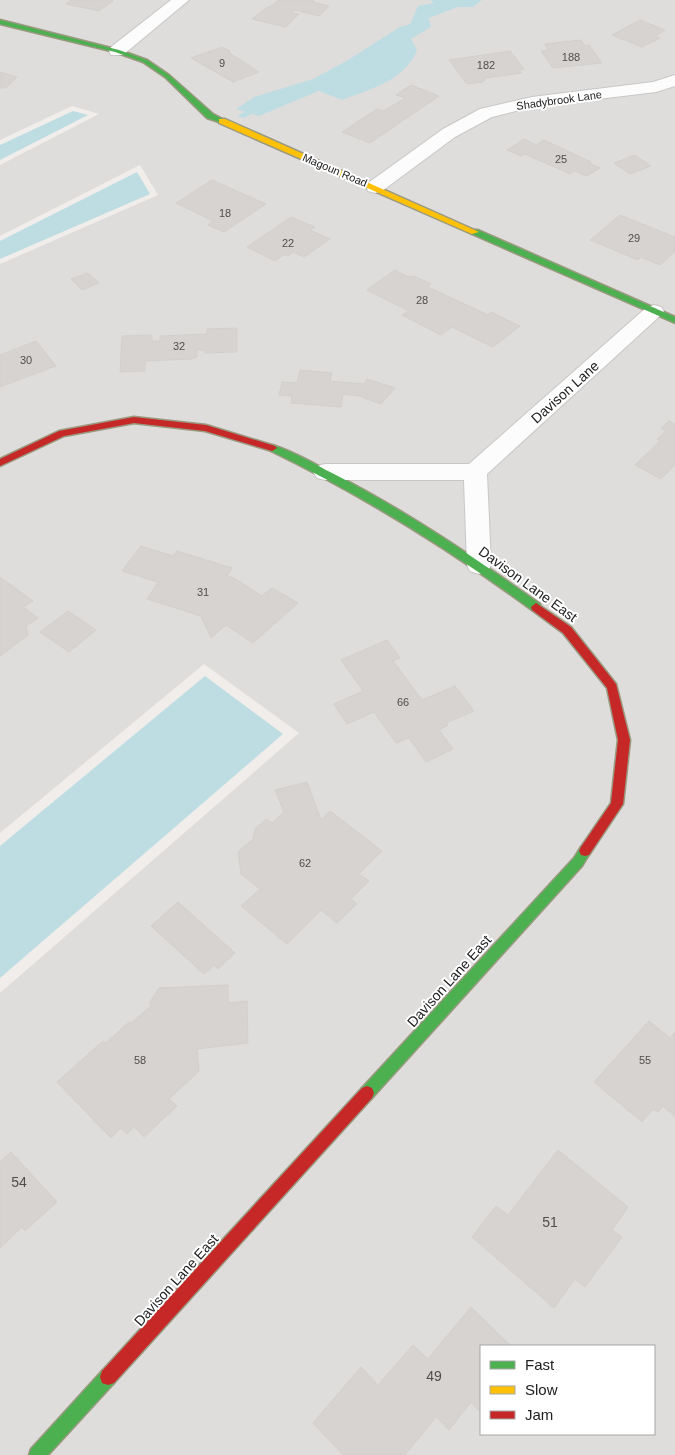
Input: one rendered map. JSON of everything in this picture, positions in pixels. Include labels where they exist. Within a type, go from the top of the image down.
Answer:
[{"type":"street","points":[[117,51],[181,0]]},
{"type":"street","name":"Magoun Road","points":[[0,22],[117,51],[145,61],[167,76],[210,116],[675,320]]},
{"type":"street","name":"Shadybrook Lane","points":[[375,187],[449,133],[486,112],[532,102],[656,87],[675,80]]},
{"type":"street","name":"Davison Lane","points":[[475,472],[654,311]]},
{"type":"street","name":"Davison Lane East","points":[[0,463],[62,433],[134,420],[206,428],[268,446],[325,472],[479,565],[567,630],[612,687],[624,740],[617,804],[578,862],[37,1455]]},
{"type":"street","points":[[325,472],[475,472],[479,565]]},
{"type":"shaded area","points":[[0,0],[675,0],[675,1455],[0,1455],[0,993],[299,733],[204,664],[0,833],[0,264],[158,195],[140,165],[0,236],[0,165],[99,114],[72,106],[0,140]]},
{"type":"water","points":[[430,0],[482,0],[473,7],[458,7],[429,18],[431,27],[411,39],[417,50],[411,61],[395,77],[375,88],[342,100],[319,91],[259,116],[236,109],[254,97],[313,79],[348,60],[400,27],[410,24],[418,6],[434,3]]},
{"type":"water","points":[[73,111],[88,115],[0,160],[0,145]]},
{"type":"water","points":[[137,172],[150,194],[0,259],[0,241]]},
{"type":"water","points":[[205,676],[283,734],[0,978],[0,846]]},
{"type":"building","points":[[71,0],[113,1],[99,11],[66,4]]},
{"type":"building","points":[[278,0],[312,0],[314,1],[312,2],[329,6],[319,16],[295,10],[292,13],[299,14],[286,27],[252,19]]},
{"type":"building","points":[[640,20],[665,30],[655,36],[660,38],[642,47],[612,35]]},
{"type":"building","points":[[581,40],[585,46],[589,45],[602,63],[553,68],[541,51],[548,50],[545,44]]},
{"type":"building","points":[[222,47],[259,72],[233,82],[191,58]]},
{"type":"building","points":[[510,51],[524,69],[519,70],[522,73],[486,78],[483,82],[467,84],[449,60]]},
{"type":"building","points":[[0,72],[17,77],[6,88],[0,88]]},
{"type":"building","points":[[411,85],[439,96],[370,143],[342,132],[377,109],[383,111],[406,98],[396,95]]},
{"type":"building","points":[[524,139],[536,145],[544,140],[600,168],[587,176],[575,171],[570,174],[525,154],[521,156],[507,150]]},
{"type":"building","points":[[635,155],[651,166],[630,174],[614,163]]},
{"type":"building","points":[[212,180],[266,204],[224,232],[208,225],[213,221],[176,203]]},
{"type":"building","points":[[620,215],[675,237],[675,251],[660,265],[641,257],[638,260],[590,240]]},
{"type":"building","points":[[291,217],[315,227],[310,230],[330,239],[304,257],[293,252],[288,256],[285,254],[275,261],[247,247]]},
{"type":"building","points":[[395,270],[408,277],[414,276],[431,284],[428,287],[488,315],[491,312],[520,326],[493,347],[452,327],[441,335],[402,315],[409,311],[367,290]]},
{"type":"building","points":[[88,273],[99,283],[82,290],[71,279]]},
{"type":"building","points":[[237,328],[237,352],[205,353],[205,350],[197,350],[197,357],[192,359],[145,361],[145,371],[120,372],[122,336],[152,335],[152,341],[160,341],[160,336],[207,334],[207,329]]},
{"type":"building","points":[[36,341],[56,366],[0,387],[0,355]]},
{"type":"building","points":[[300,370],[332,373],[330,381],[364,384],[367,379],[395,388],[381,404],[359,396],[343,394],[341,407],[291,403],[292,396],[279,395],[282,382],[297,383]]},
{"type":"building","points":[[669,421],[675,424],[675,465],[661,479],[635,465],[660,441],[657,439],[666,431],[661,428]]},
{"type":"building","points":[[141,546],[173,556],[177,551],[232,568],[227,576],[234,578],[262,596],[272,588],[298,603],[253,643],[226,625],[211,638],[201,616],[147,599],[158,582],[122,571]]},
{"type":"building","points":[[0,577],[33,601],[23,607],[38,618],[26,626],[28,635],[0,656]]},
{"type":"building","points":[[68,611],[96,630],[69,652],[40,632]]},
{"type":"building","points":[[387,640],[400,658],[393,661],[422,700],[455,686],[474,711],[446,723],[448,725],[439,730],[453,749],[426,762],[409,738],[396,743],[374,712],[347,724],[334,704],[363,691],[341,660]]},
{"type":"building","points":[[307,782],[321,820],[330,811],[382,851],[359,874],[369,881],[351,899],[357,904],[337,923],[321,910],[287,944],[241,906],[260,889],[241,874],[238,852],[253,839],[255,829],[266,819],[272,823],[284,812],[275,790]]},
{"type":"building","points":[[178,902],[235,953],[218,969],[214,965],[204,974],[151,926]]},
{"type":"building","points":[[228,985],[228,1003],[247,1001],[248,1043],[197,1049],[199,1071],[169,1099],[177,1106],[144,1137],[134,1127],[127,1134],[121,1128],[111,1138],[57,1082],[103,1041],[106,1043],[129,1022],[131,1023],[151,1006],[150,1002],[159,988]]},
{"type":"building","points":[[649,1021],[670,1038],[675,1032],[675,1117],[663,1106],[658,1112],[653,1109],[642,1122],[594,1082]]},
{"type":"building","points":[[558,1150],[628,1207],[612,1230],[622,1237],[585,1287],[575,1279],[554,1308],[472,1237],[496,1206],[508,1215]]},
{"type":"building","points":[[11,1152],[57,1202],[25,1231],[22,1227],[0,1248],[0,1162]]},
{"type":"building","points":[[471,1307],[510,1345],[480,1345],[480,1412],[471,1402],[449,1430],[436,1417],[405,1455],[343,1455],[313,1423],[361,1367],[378,1385],[413,1345],[428,1359]]},
{"type":"waterway","points":[[241,116],[260,108]]},
{"type":"traffic: fast","points":[[0,22],[117,51],[145,61],[167,76],[210,116],[222,121]]},
{"type":"traffic: fast","points":[[475,232],[675,320]]},
{"type":"traffic: fast","points":[[272,448],[307,464],[408,520],[473,562],[536,607]]},
{"type":"traffic: fast","points":[[367,1093],[578,862],[585,851]]},
{"type":"traffic: fast","points":[[37,1455],[108,1377]]},
{"type":"traffic: slow","points":[[222,121],[475,232]]},
{"type":"traffic: jam","points":[[0,463],[62,433],[134,420],[206,428],[272,448]]},
{"type":"traffic: jam","points":[[536,607],[567,630],[612,687],[624,740],[617,804],[585,851]]},
{"type":"traffic: jam","points":[[108,1377],[367,1093]]}]
